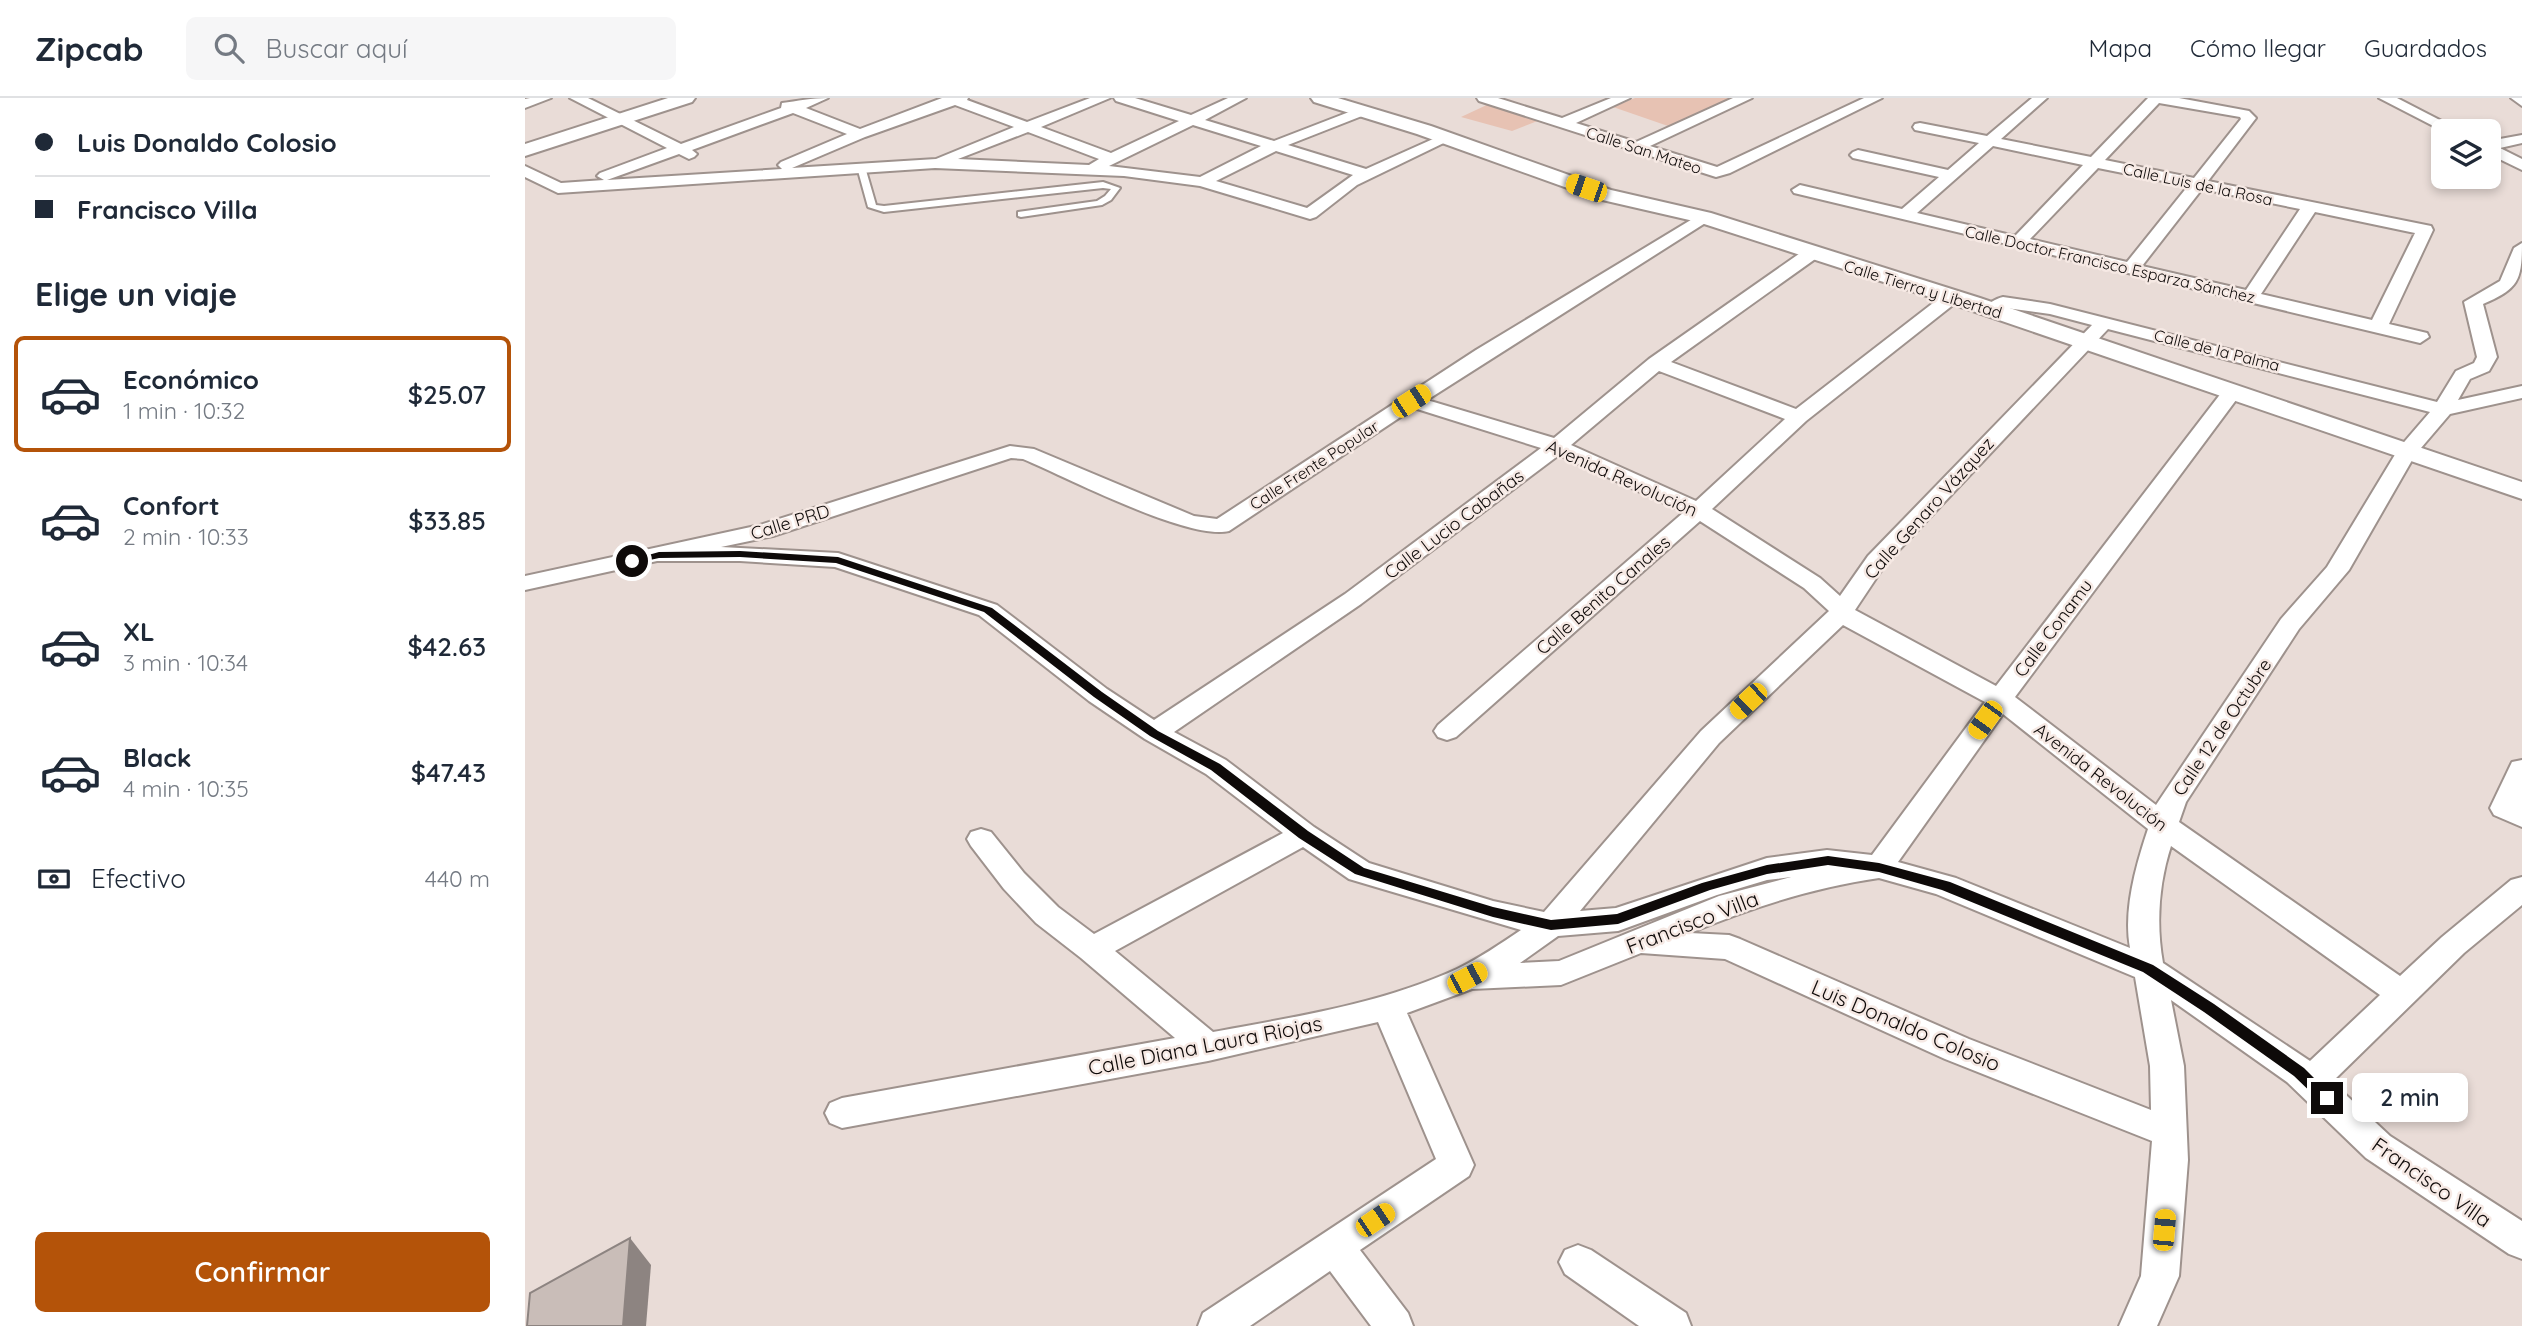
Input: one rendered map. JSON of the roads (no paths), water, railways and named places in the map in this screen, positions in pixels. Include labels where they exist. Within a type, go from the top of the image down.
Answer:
[{"type":"street","points":[[525,104],[544,98]]},
{"type":"street","points":[[577,98],[621,117],[678,149],[739,176]]},
{"type":"street","points":[[525,150],[686,98]]},
{"type":"street","points":[[766,98],[860,134]]},
{"type":"street","points":[[577,187],[821,98]]},
{"type":"street","points":[[935,163],[1103,98]]},
{"type":"street","points":[[1121,98],[1365,174]]},
{"type":"street","points":[[1088,170],[1239,98]]},
{"type":"street","name":"Calle Tierra y Libertad","points":[[1320,98],[1447,138],[1605,195],[1705,217],[1992,310],[2522,491]]},
{"type":"street","points":[[1562,123],[1623,98]]},
{"type":"street","points":[[1636,147],[1745,98]]},
{"type":"street","name":"Calle San Mateo","points":[[1490,99],[1707,170],[1725,170],[1875,98]]},
{"type":"street","points":[[1885,211],[2019,98]]},
{"type":"street","points":[[1904,216],[2040,98]]},
{"type":"street","points":[[2017,243],[2156,98],[2249,116],[2131,269]]},
{"type":"street","points":[[2386,98],[2431,120]]},
{"type":"street","points":[[2518,98],[2522,102]]},
{"type":"street","points":[[767,173],[860,134],[955,99],[1110,158]]},
{"type":"street","points":[[1202,182],[1276,145],[1362,111]]},
{"type":"street","name":"Calle Luis de la Rosa","points":[[1920,127],[2425,230],[2378,327]]},
{"type":"street","points":[[525,171],[558,188],[935,163],[1088,170],[1202,182],[1310,214],[1338,190],[1365,174],[1447,138]]},
{"type":"street","points":[[2501,144],[2522,139]]},
{"type":"street","points":[[2501,154],[2522,165]]},
{"type":"street","points":[[1858,155],[1950,175]]},
{"type":"street","name":"Calle Doctor Francisco Esparza Sánchez","points":[[1800,190],[2420,337]]},
{"type":"street","points":[[2250,297],[2310,207]]},
{"type":"street","name":"Calle Frente Popular","points":[[1010,452],[1027,453],[1189,522],[1221,526],[1411,401],[1705,217]]},
{"type":"street","name":"Calle 12 de Octubre","points":[[2138,1326],[2160,1276],[2170,1160],[2167,1066],[2142,932],[2151,863],[2172,802],[2290,624],[2337,570],[2406,452],[2443,409],[2463,375],[2482,367],[2487,357],[2473,302],[2498,291],[2508,283],[2522,248]]},
{"type":"street","name":"Calle Lucio Cabañas","points":[[1154,733],[1353,599],[1557,446],[1656,363],[1812,253]]},
{"type":"street","name":"Calle Benito Canales","points":[[1447,732],[1799,417],[1952,297]]},
{"type":"street","name":"Calle de la Palma","points":[[1992,310],[2003,302],[2105,322],[2443,409]]},
{"type":"street","points":[[2084,341],[2105,322]]},
{"type":"street","name":"Calle Genaro Vázquez","points":[[1551,925],[1710,737],[1842,612],[1876,561],[2084,341]]},
{"type":"street","points":[[1656,363],[1799,417]]},
{"type":"street","name":"Calle Conamu","points":[[1879,867],[2000,699],[2232,392]]},
{"type":"street","points":[[2443,409],[2522,392]]},
{"type":"street","name":"Avenida Revolución","points":[[1411,401],[1557,446],[1698,510],[1812,583],[1852,620],[2000,699],[2164,826],[2402,994]]},
{"type":"street","name":"Calle PRD","points":[[525,583],[765,531],[1010,452]]},
{"type":"street","points":[[659,555],[740,554],[838,560],[988,610],[1098,695],[1154,733],[1216,767],[1304,834],[1359,871],[1493,912],[1551,925],[1618,919],[1767,869],[1828,860],[1879,867]]},
{"type":"street","points":[[2513,812],[2522,769]]},
{"type":"street","points":[[1092,949],[1304,834]]},
{"type":"street","points":[[981,839],[1014,881],[1047,915],[1092,949],[1208,1047]]},
{"type":"street","name":"Francisco Villa","points":[[1467,978],[1561,973],[1730,904],[1857,870],[1879,867],[1945,886],[2148,969],[2209,1008],[2310,1082],[2378,1147],[2522,1242]]},
{"type":"street","points":[[2310,1082],[2453,946],[2522,888]]},
{"type":"street","name":"Calle Diana Laura Riojas","points":[[842,1113],[1208,1047],[1388,1007],[1467,978],[1502,959],[1551,925]]},
{"type":"street","name":"Luis Donaldo Colosio","points":[[1639,942],[1730,947],[1957,1049],[2169,1132]]},
{"type":"street","points":[[1217,1326],[1456,1165],[1388,1007]]},
{"type":"street","points":[[1335,1247],[1394,1326]]},
{"type":"street","points":[[1578,1262],[1672,1326]]},
{"type":"lane","points":[[861,167],[872,207],[884,209],[1103,185],[1116,188],[1108,198],[1099,203],[1021,214]]}]
